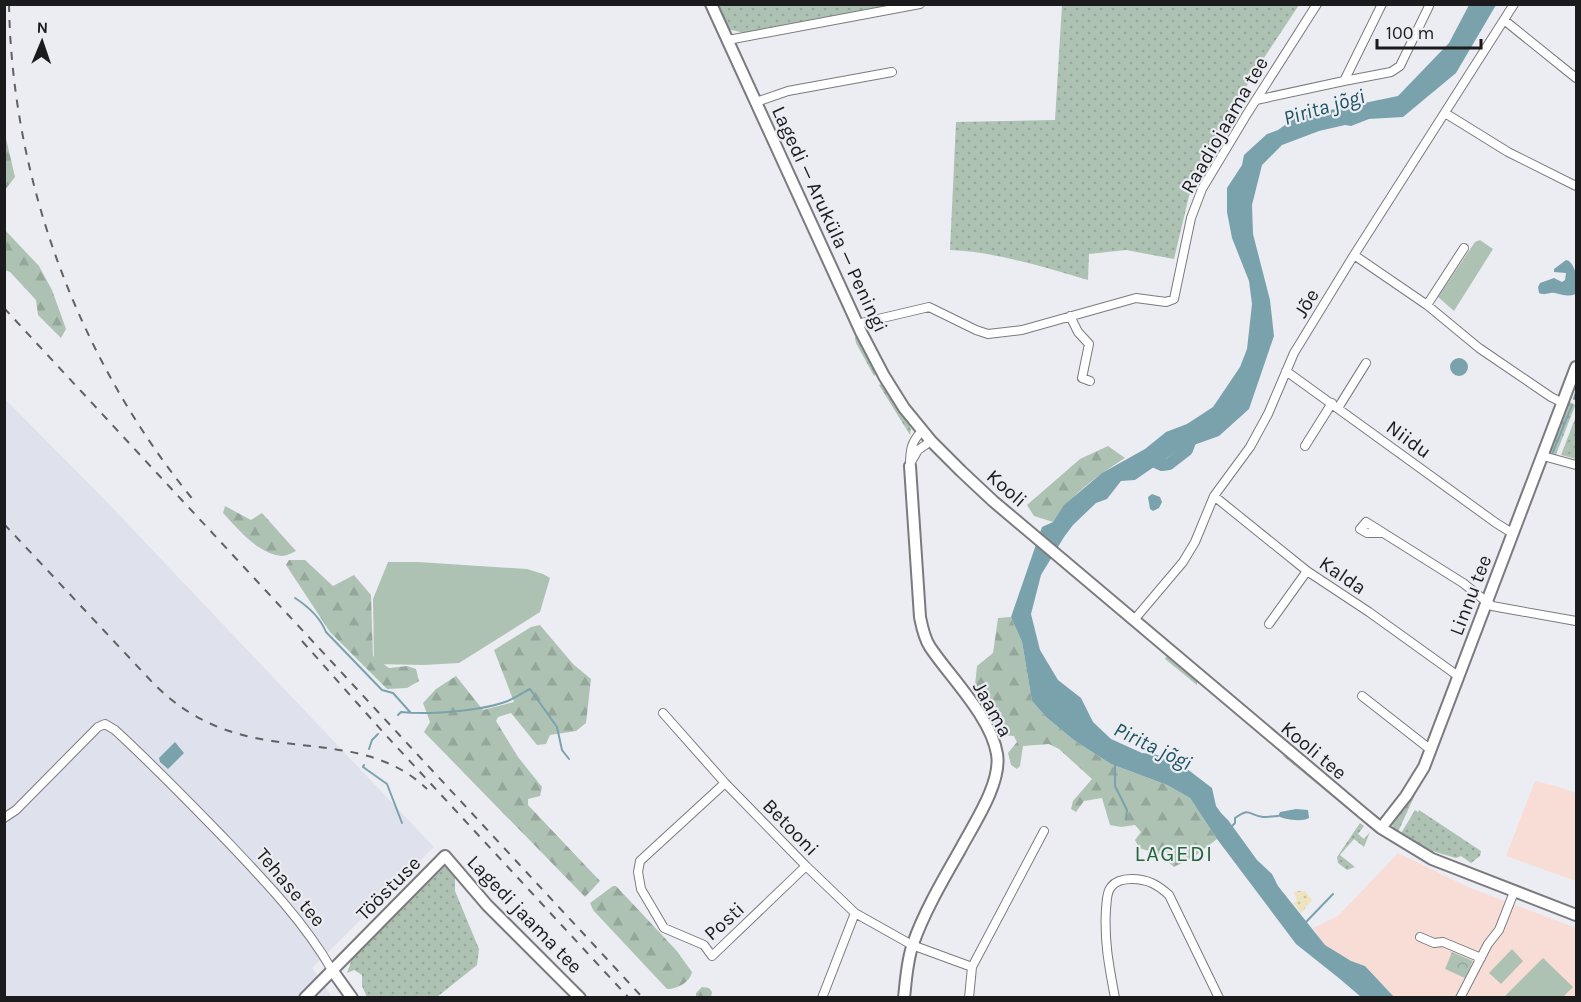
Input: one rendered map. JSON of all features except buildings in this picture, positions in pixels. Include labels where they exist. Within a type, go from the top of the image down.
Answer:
[{"type":"street","name":"Lagedi — Aruküla — Peningi","points":[[711,4],[884,376],[904,408],[931,441]]},
{"type":"street","points":[[728,40],[920,4]]},
{"type":"street","name":"Raadiojaama tee","points":[[858,324],[929,307],[988,334],[1022,330],[1136,298],[1166,302],[1174,299],[1191,218],[1202,189],[1317,4]]},
{"type":"street","points":[[1344,81],[1382,4]]},
{"type":"street","name":"Jõe","points":[[1134,620],[1183,562],[1195,542],[1215,496],[1250,447],[1268,414],[1294,353],[1514,4]]},
{"type":"street","points":[[1256,100],[1391,72],[1400,66],[1429,6]]},
{"type":"street","points":[[1504,21],[1576,78]]},
{"type":"street","points":[[756,102],[788,92],[892,72]]},
{"type":"street","points":[[1445,113],[1508,152],[1576,186]]},
{"type":"street","points":[[1427,305],[1464,248]]},
{"type":"street","points":[[1354,255],[1427,305],[1479,348],[1563,403]]},
{"type":"street","points":[[1070,316],[1078,332],[1089,344],[1082,378],[1090,381]]},
{"type":"street","points":[[1305,446],[1366,363]]},
{"type":"street","name":"Linnu tee","points":[[1381,828],[1406,796],[1431,750],[1576,367]]},
{"type":"street","name":"Niidu","points":[[1286,370],[1512,533]]},
{"type":"street","name":"Jaama","points":[[904,998],[912,945],[977,817],[998,768],[996,749],[981,717],[953,675],[929,646],[920,616],[910,453],[912,441],[922,431]]},
{"type":"street","points":[[910,466],[918,450],[931,441]]},
{"type":"street","name":"Kooli","points":[[931,441],[977,486],[1062,558]]},
{"type":"street","points":[[1543,456],[1576,465]]},
{"type":"street","name":"Kalda","points":[[1215,496],[1307,571],[1458,676]]},
{"type":"street","points":[[1381,533],[1463,583],[1486,603],[1497,608],[1576,621]]},
{"type":"street","name":"Kooli tee","points":[[1062,558],[1381,828],[1432,859],[1576,915]]},
{"type":"street","points":[[1269,624],[1307,571]]},
{"type":"street","points":[[1362,696],[1431,750]]},
{"type":"street","name":"Betooni","points":[[663,713],[725,783],[855,913],[912,945],[972,967]]},
{"type":"street","name":"Tehase tee","points":[[4,818],[16,810],[98,727],[105,724],[115,730],[165,776],[260,875],[319,947],[352,998]]},
{"type":"street","name":"Posti","points":[[725,783],[640,861],[638,872],[641,889],[664,928],[704,945],[712,956],[806,866]]},
{"type":"street","points":[[969,998],[972,967],[1044,831]]},
{"type":"street","name":"Tööstuse","points":[[305,998],[445,856]]},
{"type":"street","name":"Lagedi jaama tee","points":[[445,856],[487,905],[580,998]]},
{"type":"street","points":[[1115,998],[1105,950],[1107,896],[1109,889],[1116,882],[1137,879],[1158,885],[1169,895],[1219,998]]},
{"type":"street","points":[[1460,998],[1488,944],[1499,930],[1514,892]]},
{"type":"street","points":[[822,998],[855,913]]},
{"type":"street","points":[[1420,937],[1434,943],[1443,942],[1481,958]]},
{"type":"shaded area","points":[[4,398],[107,502],[434,847],[312,968],[332,997],[5,997]]},
{"type":"shaded area","points":[[1535,781],[1576,793],[1576,881],[1506,856]]},
{"type":"shaded area","points":[[1398,853],[1468,887],[1576,928],[1576,997],[1394,997],[1365,966],[1325,946],[1313,928],[1338,916]]},
{"type":"green space","points":[[715,5],[893,5],[745,33],[727,29]]},
{"type":"green space","points":[[1062,5],[1299,5],[1252,76],[1189,196],[1174,259],[1126,250],[1089,254],[1088,280],[1002,257],[950,250],[956,122],[1055,120]]},
{"type":"green space","points":[[5,134],[15,177],[4,190]]},
{"type":"green space","points":[[4,229],[39,266],[52,290],[66,329],[61,338],[38,315],[36,300],[10,272],[5,270]]},
{"type":"green space","points":[[1480,240],[1493,249],[1454,311],[1438,297],[1475,242]]},
{"type":"green space","points":[[857,336],[876,374],[874,376],[856,343],[855,337]]},
{"type":"green space","points":[[881,384],[908,422],[911,429],[910,435],[879,385]]},
{"type":"green space","points":[[1568,401],[1575,406],[1555,457],[1549,451]]},
{"type":"green space","points":[[1576,416],[1576,459],[1561,455]]},
{"type":"green space","points":[[1108,446],[1125,458],[1076,494],[1053,522],[1034,516],[1027,505],[1080,459]]},
{"type":"green space","points":[[225,506],[251,520],[262,513],[296,551],[282,556],[257,546],[223,513]]},
{"type":"green space","points":[[289,560],[305,560],[333,586],[354,575],[371,595],[373,656],[389,668],[407,666],[416,669],[419,681],[407,688],[387,689],[330,632],[286,565]]},
{"type":"green space","points":[[388,562],[527,569],[550,578],[540,612],[459,663],[374,664],[373,599]]},
{"type":"green space","points":[[1011,617],[1022,642],[1032,701],[1046,717],[1075,741],[1111,764],[1167,785],[1190,798],[1217,839],[1195,856],[1174,867],[1159,854],[1139,848],[1135,840],[1141,832],[1135,825],[1121,827],[1110,825],[1102,798],[1084,801],[1076,812],[1071,809],[1073,801],[1092,779],[1059,749],[1049,744],[1023,746],[1020,766],[1017,769],[1011,765],[1008,753],[1017,742],[1014,736],[1001,735],[975,685],[977,666],[993,653],[998,618]]},
{"type":"green space","points":[[540,625],[573,664],[591,679],[586,723],[576,731],[550,735],[546,744],[537,745],[511,713],[498,717],[496,721],[518,757],[542,787],[540,796],[528,799],[528,805],[600,881],[585,897],[424,732],[430,722],[423,703],[436,689],[456,676],[483,710],[514,702],[494,650],[531,627]]},
{"type":"green space","points":[[1167,655],[1197,681],[1197,685],[1165,659]]},
{"type":"green space","points":[[1441,738],[1397,834],[1392,823]]},
{"type":"green space","points":[[1285,755],[1350,809],[1351,812],[1283,756]]},
{"type":"green space","points":[[1415,810],[1418,812],[1419,810],[1481,851],[1480,856],[1471,863],[1461,856],[1456,858],[1422,848],[1400,835]]},
{"type":"green space","points":[[1360,823],[1364,826],[1358,834],[1364,839],[1370,832],[1364,847],[1354,839],[1340,855],[1355,867],[1347,870],[1338,863],[1337,857]]},
{"type":"green space","points":[[445,866],[455,875],[455,891],[479,949],[477,965],[437,997],[367,997],[362,986],[362,975],[354,970],[347,973],[352,959]]},
{"type":"green space","points":[[616,886],[676,950],[692,972],[683,984],[667,989],[593,910],[590,903]]},
{"type":"green space","points":[[1512,949],[1523,961],[1501,984],[1489,973]]},
{"type":"green space","points":[[1452,952],[1473,961],[1465,978],[1445,969]]},
{"type":"green space","points":[[1543,958],[1573,987],[1563,997],[1504,997]]},
{"type":"green space","points":[[702,987],[709,988],[712,992],[711,997],[696,997],[696,993]]},
{"type":"sand","points":[[1305,891],[1312,900],[1301,913],[1293,903],[1297,901],[1294,893]]},
{"type":"water","points":[[1469,5],[1496,5],[1456,73],[1403,117],[1369,119],[1351,126],[1345,125],[1319,131],[1282,145],[1262,165],[1252,205],[1253,234],[1270,300],[1274,336],[1249,409],[1219,436],[1177,451],[1135,480],[1121,481],[1107,499],[1096,503],[1073,525],[1041,575],[1031,614],[1040,650],[1058,680],[1081,698],[1093,722],[1111,739],[1142,753],[1154,754],[1178,762],[1212,788],[1216,806],[1221,813],[1257,860],[1272,874],[1278,886],[1325,945],[1351,961],[1365,966],[1394,997],[1361,997],[1296,944],[1217,839],[1190,798],[1167,785],[1111,764],[1075,741],[1046,717],[1032,701],[1022,642],[1011,617],[1042,527],[1053,522],[1064,505],[1102,473],[1145,449],[1166,432],[1187,424],[1213,407],[1240,367],[1247,349],[1252,304],[1249,281],[1232,238],[1227,212],[1227,188],[1242,165],[1244,155],[1267,134],[1278,130],[1296,117],[1398,96],[1449,43]]},
{"type":"water","points":[[1566,260],[1575,272],[1576,294],[1568,296],[1539,293],[1540,283],[1554,278],[1562,282],[1565,280],[1566,273],[1554,272],[1554,269]]},
{"type":"water","points":[[1459,358],[1465,361],[1468,367],[1465,373],[1459,376],[1453,373],[1450,367],[1453,361]]},
{"type":"water","points":[[1152,494],[1160,497],[1162,502],[1159,508],[1153,511],[1150,509],[1148,497]]},
{"type":"water","points":[[175,742],[184,753],[168,769],[159,758]]},
{"type":"water","points":[[1296,809],[1308,810],[1309,818],[1294,820],[1278,816],[1280,812]]},
{"type":"waterway","points":[[1574,399],[1576,392]]},
{"type":"waterway","points":[[1553,452],[1572,405]]},
{"type":"waterway","name":"Pirita jõgi","points":[[1146,458],[1162,465],[1169,464],[1187,450],[1194,431]]},
{"type":"waterway","points":[[295,598],[313,613],[326,632],[382,690],[393,693],[410,712]]},
{"type":"waterway","points":[[398,715],[401,712],[439,713],[482,708],[505,702],[530,689],[557,727],[562,750],[569,759]]},
{"type":"waterway","points":[[369,749],[372,740],[378,734]]},
{"type":"waterway","points":[[364,765],[363,767],[387,784],[402,823]]},
{"type":"waterway","points":[[1115,765],[1115,786],[1127,810],[1126,819]]},
{"type":"waterway","points":[[1231,827],[1235,823],[1235,818],[1244,813],[1263,817],[1278,816]]},
{"type":"waterway","points":[[1306,922],[1333,894]]},
{"type":"railway","points":[[9,4],[13,71],[23,138],[39,204],[60,269],[87,331],[118,391],[154,448],[195,502]]},
{"type":"railway","points":[[4,308],[643,998]]},
{"type":"railway","points":[[4,524],[154,684],[194,715],[223,729],[255,738],[334,749],[373,758],[410,775],[427,789]]},
{"type":"railway","points":[[302,641],[629,998]]},
{"type":"district","name":"LAGEDI","points":[[1174,853]]}]
